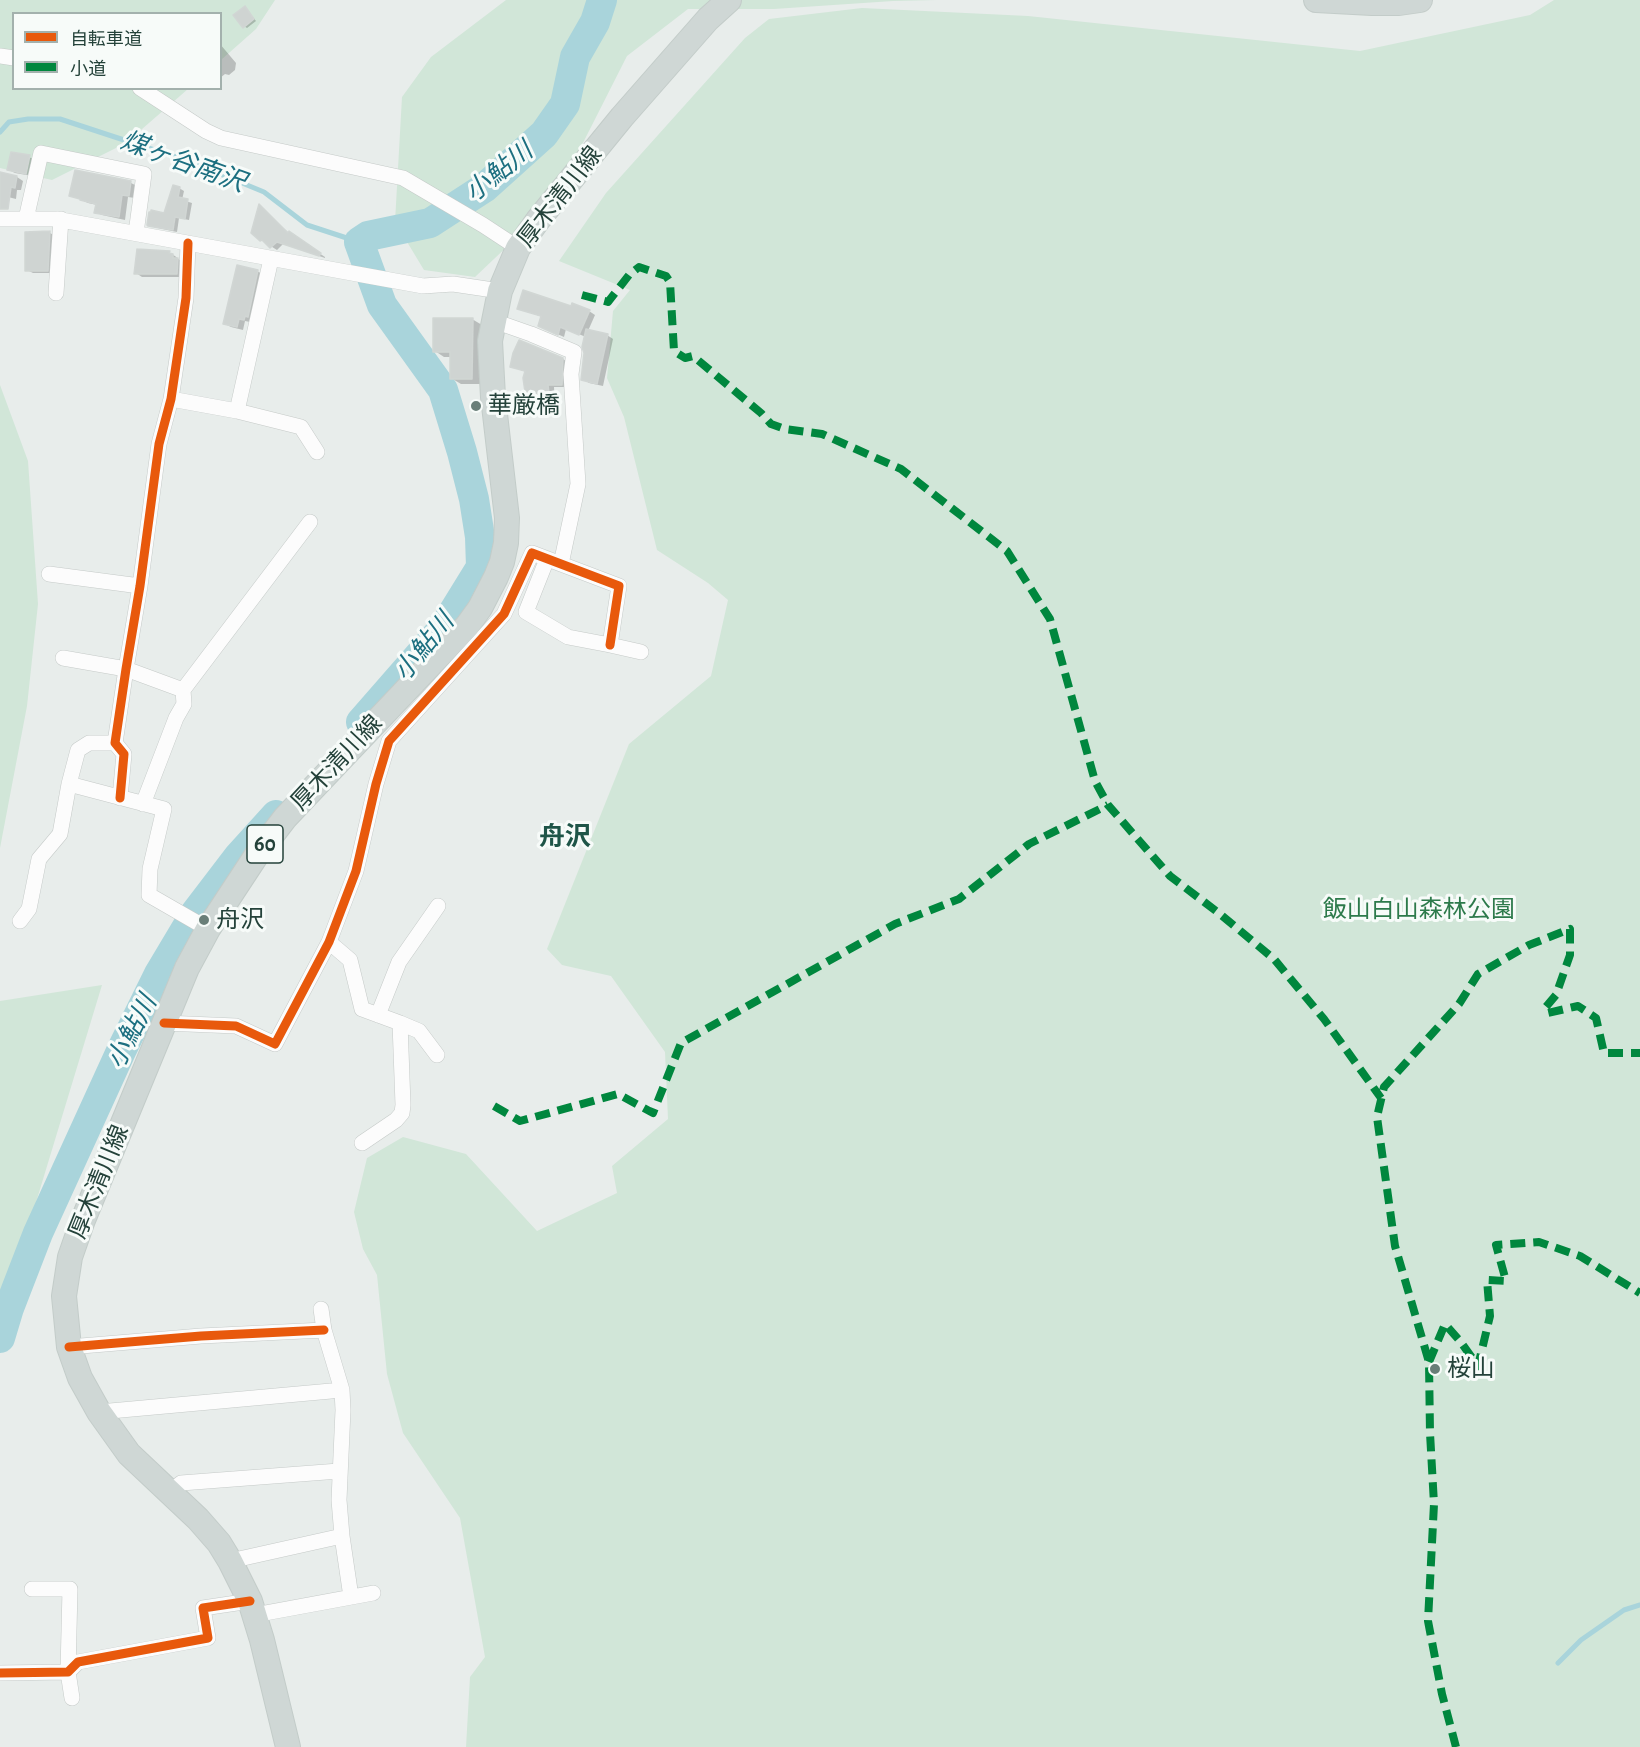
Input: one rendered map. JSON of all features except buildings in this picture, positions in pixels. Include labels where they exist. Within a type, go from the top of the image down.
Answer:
[{"type":"main road","name":"厚木清川線","points":[[288,1747],[252,1608],[230,1561],[219,1543],[198,1519],[129,1454],[99,1413],[80,1378],[69,1347],[64,1296],[70,1257],[203,926],[285,818],[473,633],[480,608],[502,562],[506,543],[507,509],[493,397],[490,341],[500,291],[518,248],[622,117],[708,20],[729,0]]},
{"type":"main road","points":[[1316,0],[1372,3],[1420,0]]},
{"type":"street","points":[[144,90],[206,131],[221,138],[403,178],[518,248]]},
{"type":"street","points":[[26,219],[41,153],[144,174],[136,233]]},
{"type":"street","points":[[0,219],[61,219],[423,286],[453,284],[500,291]]},
{"type":"street","points":[[56,293],[61,219]]},
{"type":"street","points":[[120,798],[124,754],[115,743],[140,586],[159,444],[171,399],[186,298],[188,243]]},
{"type":"street","points":[[237,411],[271,259]]},
{"type":"street","points":[[494,321],[574,352],[571,374],[578,484],[554,561],[526,612],[567,637],[641,652]]},
{"type":"street","points":[[171,399],[237,411],[301,427],[317,452]]},
{"type":"street","points":[[143,804],[176,718],[184,704],[183,690],[310,522]]},
{"type":"street","points":[[164,1023],[236,1026],[276,1044],[328,942],[356,871],[376,784],[389,741],[473,633],[504,614],[532,553],[619,586],[610,645]]},
{"type":"street","points":[[49,574],[140,586]]},
{"type":"street","points":[[63,658],[126,669],[183,690]]},
{"type":"street","points":[[20,921],[29,909],[39,859],[60,834],[78,750],[89,743],[115,743]]},
{"type":"street","points":[[69,784],[164,809],[150,869],[149,895],[203,926]]},
{"type":"street","points":[[378,1015],[399,962],[438,906]]},
{"type":"street","points":[[328,942],[351,960],[362,1009],[419,1030],[437,1055]]},
{"type":"street","points":[[362,1143],[396,1120],[402,1113],[399,1023]]},
{"type":"street","points":[[321,1309],[324,1330],[342,1390],[339,1500],[351,1597]]},
{"type":"street","points":[[69,1347],[201,1336],[324,1330]]},
{"type":"street","points":[[99,1413],[342,1390]]},
{"type":"street","points":[[170,1492],[181,1483],[339,1471]]},
{"type":"street","points":[[230,1561],[342,1536]]},
{"type":"street","points":[[32,1589],[70,1588],[68,1672],[72,1698]]},
{"type":"street","points":[[0,1672],[68,1672],[78,1662],[208,1638],[203,1608],[252,1608],[373,1593]]},
{"type":"green space","points":[[0,0],[275,0],[256,29],[222,59],[222,12],[12,12],[12,90],[187,90],[126,143],[52,180],[0,168]]},
{"type":"green space","points":[[506,0],[937,0],[774,9],[688,9],[627,56],[552,204],[475,277],[424,270],[395,222],[402,97],[431,57]]},
{"type":"green space","name":"飯山白山森林公園","points":[[1554,0],[1640,0],[1640,1747],[466,1747],[470,1677],[485,1657],[460,1518],[403,1433],[387,1374],[377,1275],[363,1249],[354,1212],[367,1158],[403,1137],[466,1154],[537,1231],[617,1193],[612,1166],[668,1119],[665,1052],[611,976],[562,965],[547,949],[629,744],[711,676],[728,600],[708,583],[657,550],[624,417],[607,378],[613,311],[630,290],[559,261],[606,193],[745,38],[769,19],[862,8],[1028,16],[1360,51],[1530,15]]},
{"type":"green space","points":[[0,385],[28,461],[38,604],[27,706],[0,848]]},
{"type":"green space","points":[[102,985],[27,1232],[0,1296],[0,1001]]},
{"type":"waterway","name":"小鮎川","points":[[361,722],[444,627],[481,567],[480,537],[474,499],[443,390],[382,305],[359,242],[368,236],[430,223],[484,188],[544,134],[565,104],[575,57],[595,22],[602,0]]},
{"type":"waterway","name":"煤ヶ谷南沢","points":[[0,132],[9,122],[28,119],[60,119],[191,162],[264,192],[307,225],[359,242]]},
{"type":"waterway","name":"小鮎川","points":[[0,1338],[38,1233],[159,974],[196,912],[238,857],[276,815]]},
{"type":"waterway","points":[[1558,1663],[1581,1640],[1624,1610],[1640,1605]]},
{"type":"marked path","points":[[582,295],[608,302],[629,275],[639,267],[666,276],[670,282],[674,351],[685,358],[693,356],[771,424],[785,429],[822,434],[901,469],[1007,551],[1050,619],[1095,781],[1108,805],[1170,876],[1274,959],[1324,1019],[1381,1098]]},
{"type":"marked path","points":[[494,1106],[520,1121],[618,1094],[653,1113],[681,1043],[895,924],[959,899],[1029,844],[1108,805]]},
{"type":"marked path","points":[[1456,1747],[1442,1694],[1428,1621],[1434,1504],[1429,1362],[1395,1246],[1377,1117],[1384,1087],[1459,1004],[1478,974],[1529,945],[1570,929],[1570,955],[1556,995],[1545,1008],[1548,1013],[1578,1006],[1596,1018],[1604,1053],[1640,1053]]},
{"type":"marked path","points":[[1429,1362],[1445,1324],[1478,1366],[1490,1316],[1487,1280],[1506,1281],[1496,1245],[1539,1242],[1580,1256],[1640,1293]]},
{"type":"cycle path","points":[[120,798],[124,754],[115,743],[140,586],[159,444],[171,399],[186,298],[188,243]]},
{"type":"cycle path","points":[[164,1023],[236,1026],[275,1044],[329,942],[356,871],[376,784],[389,741],[504,614],[532,553],[619,586],[610,645]]},
{"type":"cycle path","points":[[69,1347],[201,1336],[324,1330]]},
{"type":"cycle path","points":[[0,1673],[68,1672],[78,1662],[208,1638],[203,1608],[250,1601]]},
{"type":"place","name":"華厳橋","points":[[476,406]]},
{"type":"place","name":"舟沢","points":[[204,920]]},
{"type":"place","name":"桜山","points":[[1435,1369]]},
{"type":"district","name":"舟沢","points":[[565,837]]}]
